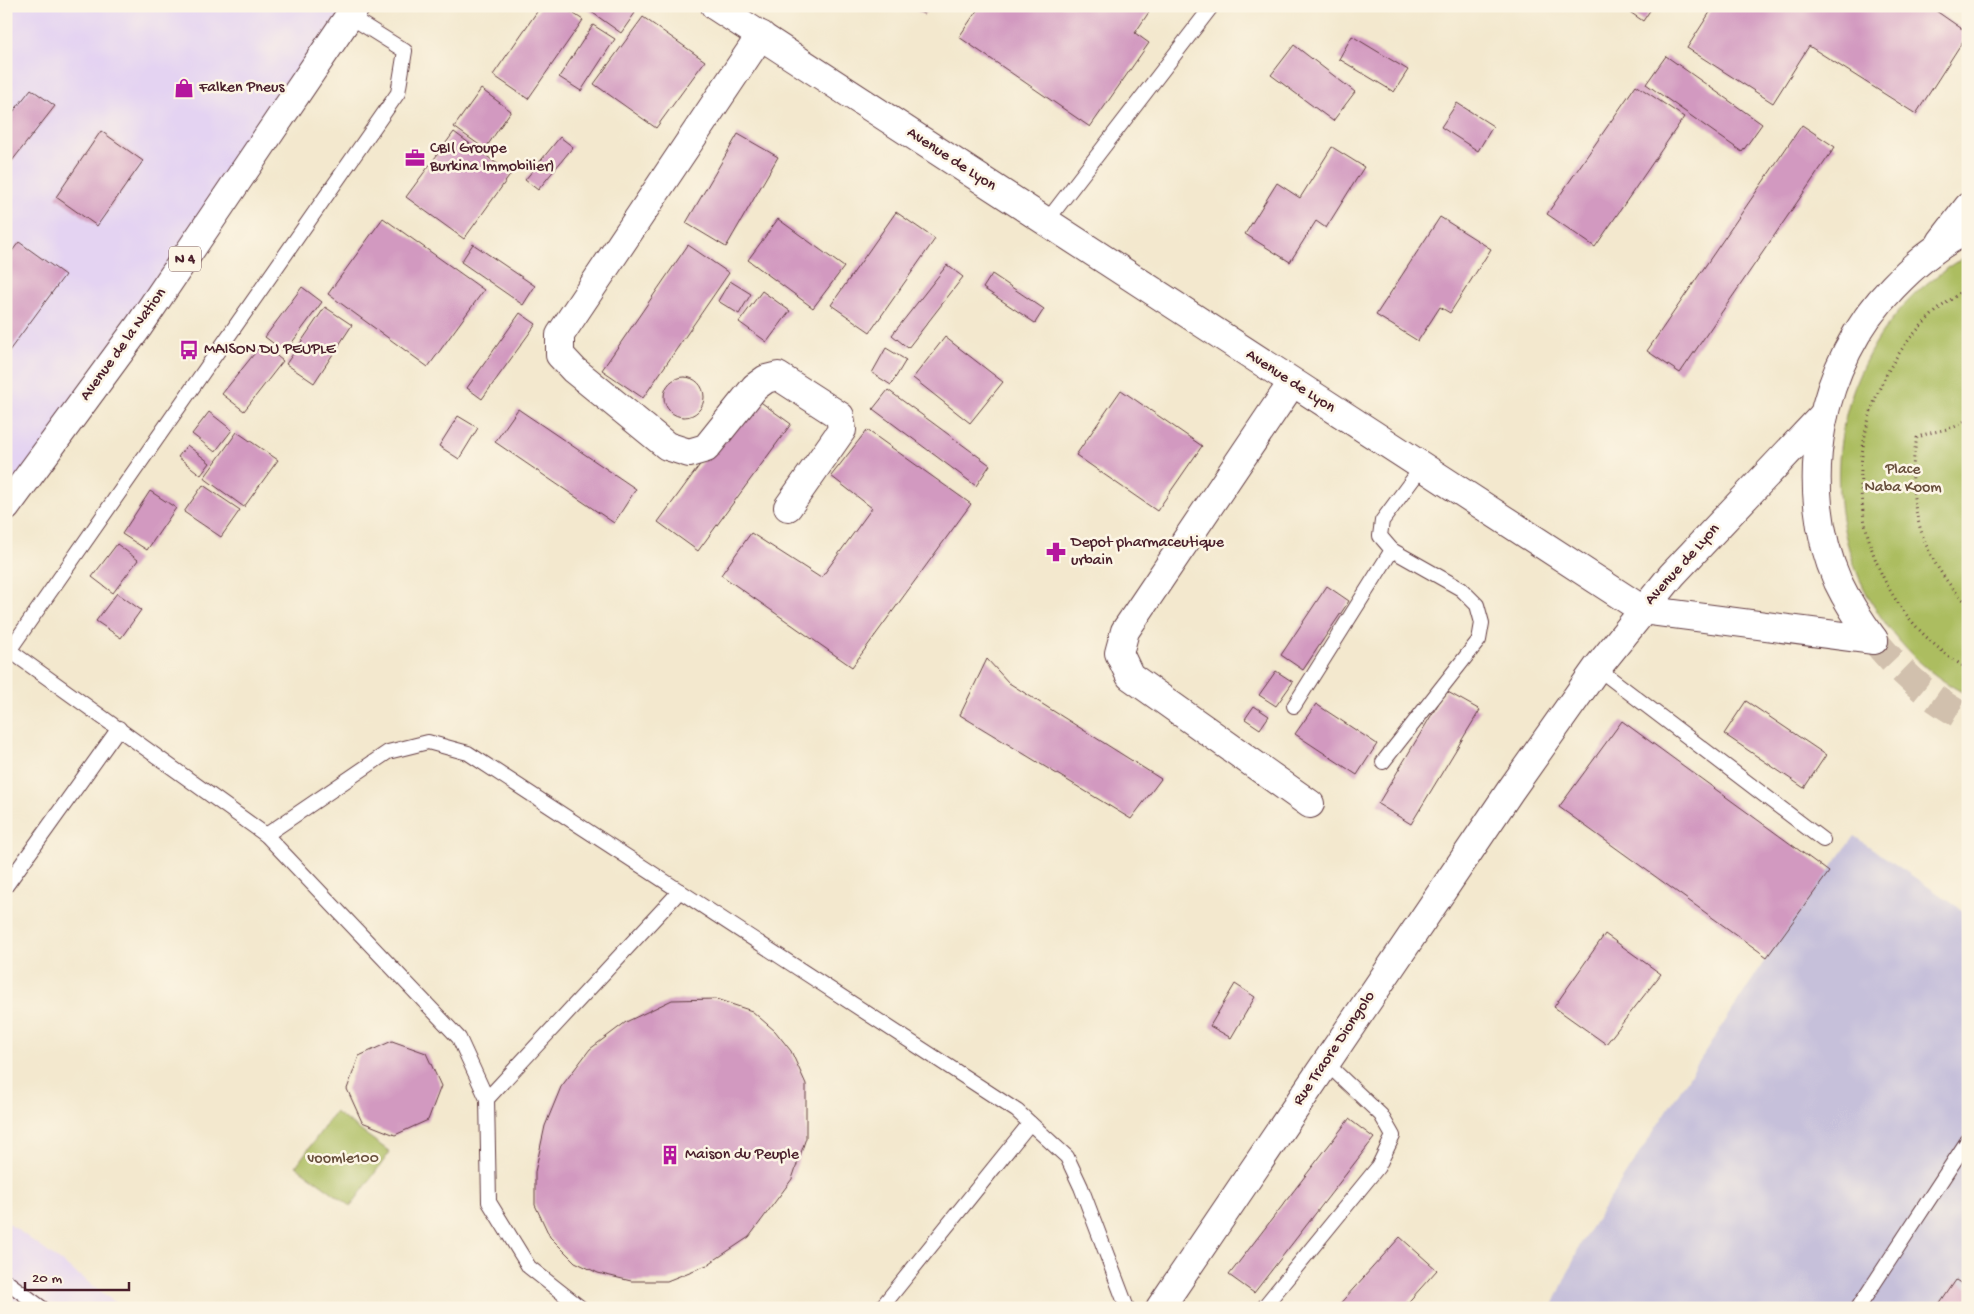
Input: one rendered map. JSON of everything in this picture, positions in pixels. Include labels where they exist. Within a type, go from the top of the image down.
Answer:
[{"type":"main road","name":"Avenue de Lyon","points":[[715,6],[1642,610],[1722,520],[1824,414]]},
{"type":"main road","name":"Avenue de la Nation","points":[[6,507],[140,326],[353,11]]},
{"type":"main road","points":[[761,35],[560,335],[560,355],[574,370],[667,446],[689,452],[706,448],[756,387],[766,379],[778,376],[840,416],[842,430],[788,507]]},
{"type":"main road","points":[[1936,249],[1968,207]]},
{"type":"main road","points":[[1642,610],[1874,640],[1853,612],[1838,581],[1827,548],[1820,515],[1817,482],[1818,448],[1824,414],[1833,382],[1847,351],[1864,321],[1909,270],[1936,249],[1968,230]]},
{"type":"main road","points":[[1292,383],[1125,631],[1119,653],[1130,676],[1310,804]]},
{"type":"main road","name":"Rue Traore Diongolo","points":[[1160,1308],[1510,791],[1597,668],[1642,610]]},
{"type":"lane","points":[[1046,222],[1212,6]]},
{"type":"lane","points":[[353,11],[405,51],[398,93],[7,651],[119,728],[266,835],[459,1038],[487,1099],[489,1202],[529,1267],[581,1308]]},
{"type":"lane","points":[[1383,762],[1479,640],[1482,623],[1477,605],[1461,589],[1392,550],[1380,536],[1382,521],[1422,467]]},
{"type":"lane","points":[[1294,706],[1392,550]]},
{"type":"lane","points":[[1597,668],[1823,840]]},
{"type":"lane","points":[[6,886],[119,728]]},
{"type":"lane","points":[[266,835],[388,752],[428,742],[468,753],[1017,1111],[1067,1158],[1081,1187],[1127,1308]]},
{"type":"lane","points":[[487,1099],[680,891]]},
{"type":"lane","points":[[1263,1308],[1378,1167],[1393,1136],[1382,1115],[1326,1063]]},
{"type":"lane","points":[[881,1308],[1030,1123]]},
{"type":"lane","points":[[1858,1308],[1968,1140]]},
{"type":"lane","points":[[6,1282],[42,1308]]},
{"type":"path","points":[[1968,288],[1926,319],[1909,338],[1888,370],[1866,425],[1860,466],[1861,497],[1869,543],[1893,596],[1923,634],[1968,669]]},
{"type":"path","points":[[1968,353],[1963,357],[1968,363]]},
{"type":"path","points":[[1968,418],[1963,424],[1939,432],[1927,432],[1917,438],[1912,468],[1915,512],[1927,548],[1947,582],[1968,604]]},
{"type":"shaded area","points":[[6,6],[358,6],[6,503]]},
{"type":"shaded area","points":[[1854,836],[1968,914],[1968,1308],[1552,1308],[1581,1243],[1767,957]]},
{"type":"shaded area","points":[[6,1221],[123,1308],[6,1308]]},
{"type":"green space","name":"Place Naba Koom","points":[[1968,255],[1968,695],[1938,677],[1911,654],[1888,627],[1869,598],[1852,560],[1842,520],[1839,480],[1841,440],[1850,400],[1865,362],[1886,327],[1913,296],[1932,279]]},
{"type":"green space","name":"voomle100","points":[[335,1112],[390,1152],[351,1206],[296,1166]]},
{"type":"building","points":[[541,6],[562,6],[583,20],[528,99],[493,75]]},
{"type":"building","points":[[583,6],[626,6],[635,13],[621,33]]},
{"type":"building","points":[[906,6],[933,6],[924,14]]},
{"type":"building","points":[[980,6],[1153,6],[1135,33],[1149,43],[1090,127],[959,37]]},
{"type":"building","points":[[1621,6],[1653,6],[1643,21]]},
{"type":"building","points":[[1714,6],[1929,6],[1968,33],[1916,114],[1809,46],[1773,103],[1687,48]]},
{"type":"building","points":[[643,17],[705,61],[656,128],[594,84]]},
{"type":"building","points":[[593,25],[615,39],[581,91],[559,77]]},
{"type":"building","points":[[1352,36],[1408,70],[1394,92],[1339,59]]},
{"type":"building","points":[[1294,45],[1355,92],[1333,121],[1271,75]]},
{"type":"building","points":[[1666,56],[1762,124],[1742,152],[1646,84]]},
{"type":"building","points":[[1636,85],[1684,117],[1595,247],[1547,214]]},
{"type":"building","points":[[31,89],[55,106],[8,166],[6,121]]},
{"type":"building","points":[[481,89],[511,111],[485,149],[454,127]]},
{"type":"building","points":[[1457,103],[1493,126],[1478,151],[1441,127]]},
{"type":"building","points":[[1802,125],[1835,147],[1680,373],[1647,351]]},
{"type":"building","points":[[101,131],[143,161],[97,226],[56,197]]},
{"type":"building","points":[[454,132],[511,174],[464,239],[406,197]]},
{"type":"building","points":[[738,134],[778,157],[726,247],[686,223]]},
{"type":"building","points":[[560,137],[573,147],[538,190],[525,180]]},
{"type":"building","points":[[1332,147],[1364,167],[1326,228],[1316,221],[1290,262],[1245,234],[1277,183],[1300,198]]},
{"type":"building","points":[[896,212],[935,239],[870,332],[831,305]]},
{"type":"building","points":[[1440,217],[1491,249],[1450,313],[1440,307],[1418,341],[1376,315]]},
{"type":"building","points":[[383,218],[484,290],[428,367],[328,294]]},
{"type":"building","points":[[778,219],[844,267],[813,308],[748,260]]},
{"type":"building","points":[[19,242],[65,275],[6,355],[6,259]]},
{"type":"building","points":[[473,244],[535,286],[523,305],[461,262]]},
{"type":"building","points":[[688,245],[729,273],[643,398],[602,370]]},
{"type":"building","points":[[947,265],[963,277],[908,348],[892,335]]},
{"type":"building","points":[[992,274],[1044,309],[1035,323],[983,288]]},
{"type":"building","points":[[730,281],[751,294],[739,314],[718,301]]},
{"type":"building","points":[[302,287],[322,302],[285,352],[265,337]]},
{"type":"building","points":[[762,291],[790,311],[767,342],[739,322]]},
{"type":"building","points":[[325,307],[352,325],[314,383],[286,364]]},
{"type":"building","points":[[520,313],[536,324],[482,399],[467,388]]},
{"type":"building","points":[[945,337],[1003,382],[970,423],[913,378]]},
{"type":"building","points":[[262,344],[283,361],[244,411],[222,394]]},
{"type":"building","points":[[886,348],[906,360],[891,385],[872,373]]},
{"type":"building","points":[[688,377],[695,380],[701,386],[704,397],[703,405],[695,414],[688,417],[680,417],[673,414],[665,405],[664,393],[667,386],[676,378]]},
{"type":"building","points":[[888,390],[990,465],[976,486],[873,409]]},
{"type":"building","points":[[1121,390],[1202,446],[1157,511],[1076,455]]},
{"type":"building","points":[[751,395],[791,424],[698,551],[658,522]]},
{"type":"building","points":[[518,409],[636,489],[614,523],[495,442]]},
{"type":"building","points":[[209,412],[232,430],[215,452],[192,434]]},
{"type":"building","points":[[458,416],[478,428],[459,459],[439,446]]},
{"type":"building","points":[[867,430],[971,504],[852,667],[721,575],[751,533],[821,578],[872,508],[831,476]]},
{"type":"building","points":[[237,432],[278,460],[244,507],[204,478]]},
{"type":"building","points":[[187,445],[210,463],[201,475],[178,457]]},
{"type":"building","points":[[203,485],[240,510],[221,537],[184,512]]},
{"type":"building","points":[[150,491],[176,508],[147,550],[122,534]]},
{"type":"building","points":[[117,544],[138,560],[113,593],[92,577]]},
{"type":"building","points":[[1327,586],[1349,601],[1303,670],[1281,655]]},
{"type":"building","points":[[117,593],[141,610],[121,638],[96,621]]},
{"type":"building","points":[[987,659],[1009,683],[1161,779],[1131,819],[960,715]]},
{"type":"building","points":[[1276,671],[1293,682],[1276,706],[1259,695]]},
{"type":"building","points":[[1446,691],[1480,710],[1411,824],[1378,804]]},
{"type":"building","points":[[1746,701],[1826,755],[1804,788],[1724,734]]},
{"type":"building","points":[[1316,704],[1377,744],[1357,775],[1295,734]]},
{"type":"building","points":[[1254,706],[1269,716],[1260,729],[1245,719]]},
{"type":"building","points":[[1622,721],[1829,872],[1767,957],[1559,807]]},
{"type":"building","points":[[1605,934],[1661,974],[1606,1044],[1554,1007]]},
{"type":"building","points":[[1235,984],[1255,997],[1231,1038],[1210,1026]]},
{"type":"building","name":"Maison du Peuple","points":[[716,999],[752,1011],[775,1031],[791,1051],[806,1084],[806,1138],[792,1179],[749,1237],[707,1265],[667,1281],[631,1281],[598,1273],[575,1262],[550,1237],[535,1205],[535,1172],[545,1126],[561,1087],[590,1049],[626,1022],[672,1000]]},
{"type":"building","points":[[392,1041],[426,1053],[441,1086],[428,1120],[395,1135],[362,1122],[347,1089],[359,1056]]},
{"type":"building","points":[[1349,1119],[1374,1138],[1254,1293],[1229,1275]]},
{"type":"building","points":[[1400,1237],[1437,1270],[1403,1308],[1336,1308]]},
{"type":"building","points":[[1956,1280],[1968,1288],[1968,1308],[1937,1308]]},
{"type":"tunnel","points":[[1874,640],[1917,684],[1941,703],[1968,719]]},
{"type":"place","name":"Falken Pneus","points":[[184,88]]},
{"type":"place","name":"CBI( Groupe Burkina Immobilier)","points":[[415,158]]},
{"type":"place","name":"MAISON DU PEUPLE","points":[[189,350]]},
{"type":"place","name":"Depot pharmaceutique urbain","points":[[1056,552]]},
{"type":"place","name":"Maison du Peuple","points":[[670,1155]]}]
